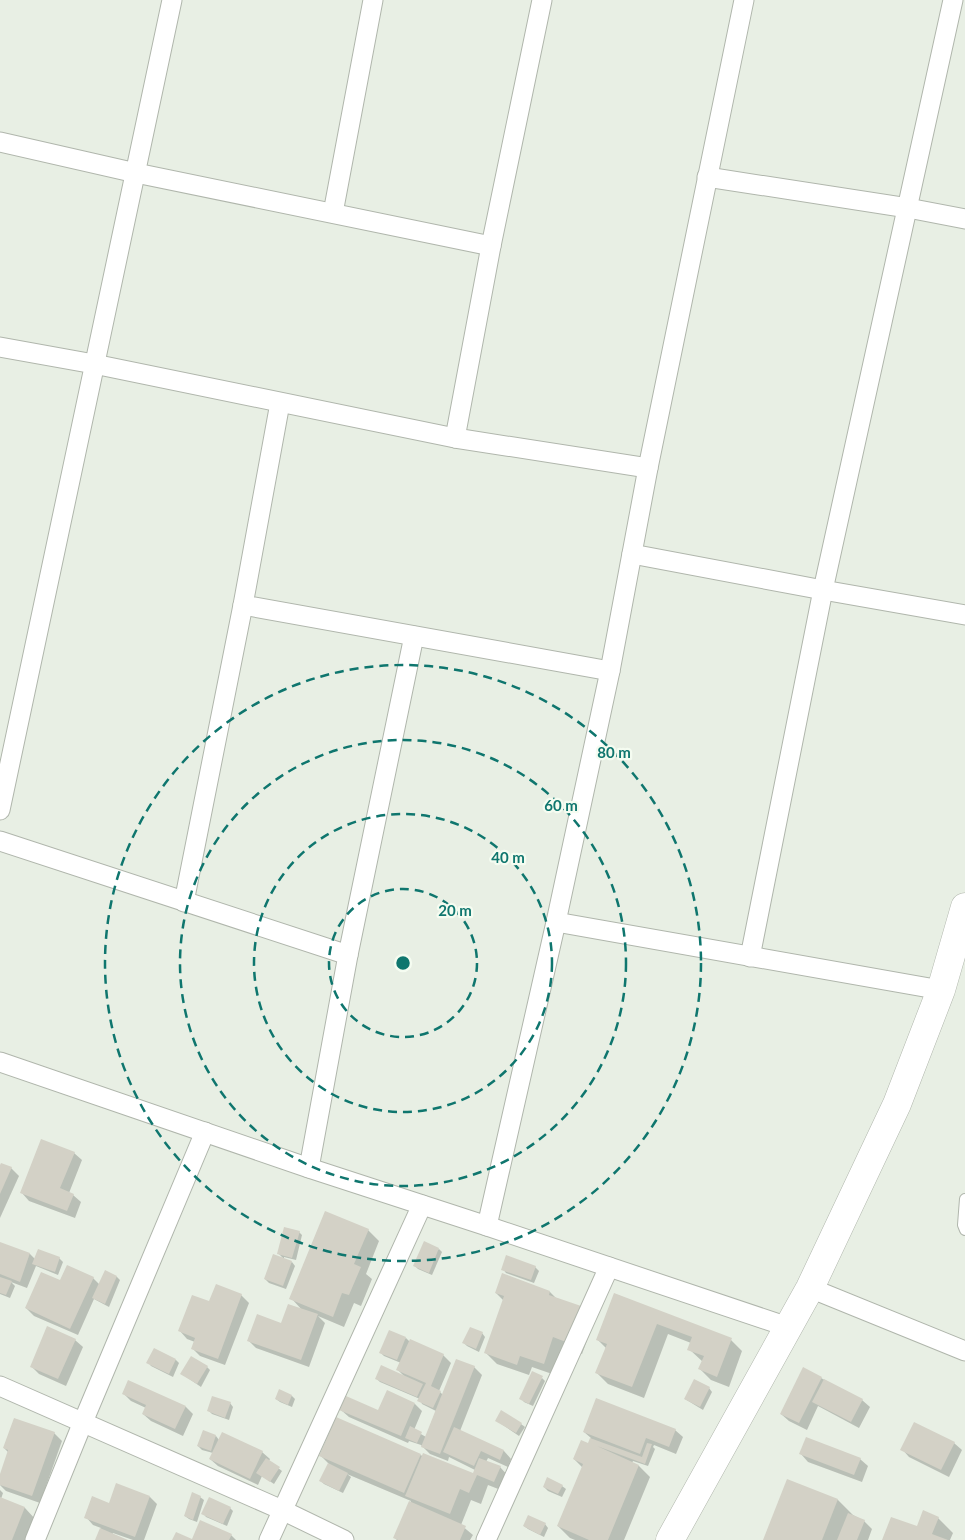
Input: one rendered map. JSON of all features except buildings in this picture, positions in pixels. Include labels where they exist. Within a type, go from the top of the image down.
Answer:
[{"type":"street","points":[[0,810],[172,0]]},
{"type":"street","points":[[333,213],[373,0]]},
{"type":"street","points":[[455,438],[491,246],[542,0]]},
{"type":"street","points":[[487,1226],[556,922],[610,671],[648,468],[744,0]]},
{"type":"street","points":[[750,957],[823,590],[953,0]]},
{"type":"street","points":[[0,142],[136,173],[491,246]]},
{"type":"street","points":[[707,177],[908,208],[965,219]]},
{"type":"street","points":[[0,347],[94,364],[455,438],[648,468]]},
{"type":"street","points":[[184,902],[243,605],[280,403]]},
{"type":"street","points":[[632,554],[823,590],[965,614]]},
{"type":"street","points":[[243,605],[610,671]]},
{"type":"street","points":[[309,1168],[348,956],[414,636]]},
{"type":"street","points":[[0,841],[348,956]]},
{"type":"street","points":[[556,922],[941,990]]},
{"type":"street","points":[[670,1540],[810,1288],[897,1104],[941,990],[963,925]]},
{"type":"street","points":[[0,1062],[309,1168],[788,1328]]},
{"type":"street","points":[[35,1540],[205,1132]]},
{"type":"street","points":[[269,1540],[422,1205]]},
{"type":"street","points":[[486,1540],[609,1267]]},
{"type":"street","points":[[810,1288],[965,1351]]},
{"type":"street","points":[[0,1386],[282,1510],[344,1540]]},
{"type":"lane","points":[[965,1200],[963,1225],[965,1230]]}]
